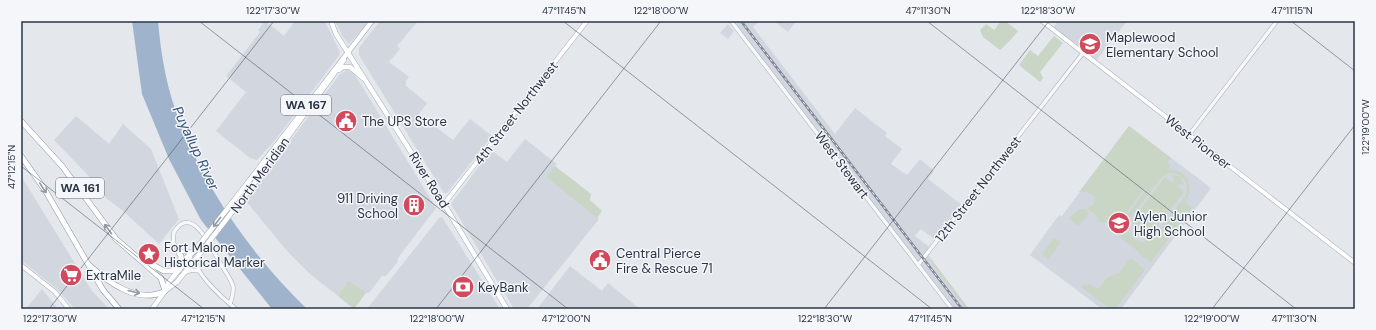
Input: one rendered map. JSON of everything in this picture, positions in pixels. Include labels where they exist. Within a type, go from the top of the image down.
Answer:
[{"type":"highway","name":"WA 161","points":[[21,121],[62,166],[116,239],[161,278],[165,292]]},
{"type":"highway","name":"WA 161","points":[[21,156],[45,190],[103,290],[119,309]]},
{"type":"highway","points":[[177,249],[181,258],[180,265]]},
{"type":"highway","name":"WA 167","points":[[136,256],[164,271],[172,271],[195,250]]},
{"type":"highway","points":[[89,265],[103,278],[128,291],[149,295],[165,292]]},
{"type":"main road","name":"River Road","points":[[331,21],[338,36],[444,204],[507,309]]},
{"type":"main road","name":"North Meridian","points":[[165,292],[168,283],[372,21]]},
{"type":"main road","name":"4th Street Northwest","points":[[444,204],[587,21]]},
{"type":"main road","name":"West Pioneer","points":[[1042,21],[1355,263]]},
{"type":"main road","points":[[338,36],[350,46],[358,40]]},
{"type":"main road","name":"North Meridian","points":[[152,309],[165,292],[173,286],[200,254],[250,189],[333,77],[349,52]]},
{"type":"main road","name":"WA 167","points":[[333,77],[343,67],[348,66],[369,85]]},
{"type":"main road","points":[[21,265],[56,292],[69,309]]},
{"type":"street","name":"West Stewart","points":[[731,21],[952,309]]},
{"type":"street","points":[[1189,135],[1277,21]]},
{"type":"street","name":"12th Street Northwest","points":[[918,265],[1083,53]]},
{"type":"street","points":[[195,250],[185,252],[177,249],[173,243],[172,236],[176,228],[182,224],[193,225],[205,235],[231,281],[233,290],[230,304]]},
{"type":"street","points":[[200,254],[196,265],[216,291],[236,309]]},
{"type":"street","points":[[185,272],[194,270],[203,274]]},
{"type":"shaded area","points":[[265,21],[284,36],[295,21],[325,21],[340,52],[338,57],[276,139],[257,160],[250,158],[216,131],[246,92],[226,76],[260,32],[258,30]]},
{"type":"shaded area","points":[[335,21],[369,21],[349,44],[343,37]]},
{"type":"shaded area","points":[[380,21],[418,21],[397,46],[400,49],[389,62],[409,77],[406,81],[406,86],[427,103],[419,114],[453,140],[470,119],[492,136],[447,193],[444,193],[359,55],[359,48]]},
{"type":"shaded area","points":[[731,21],[758,22],[753,27],[835,134],[855,108],[887,133],[885,136],[902,149],[891,164],[907,175],[920,159],[934,171],[928,179],[961,204],[934,239],[921,229],[915,236],[929,247],[926,252],[969,309],[952,309]]},
{"type":"shaded area","points":[[774,21],[796,21],[788,32]]},
{"type":"shaded area","name":"Maplewood Elementary School","points":[[1058,21],[1127,21],[1095,62],[1052,29]]},
{"type":"shaded area","points":[[728,24],[734,31],[728,39],[720,33]]},
{"type":"shaded area","points":[[347,70],[354,73],[436,208],[398,258],[397,263],[386,276],[382,276],[369,293],[364,293],[348,280],[338,296],[310,274],[288,252],[246,201],[339,75]]},
{"type":"shaded area","points":[[76,116],[109,144],[123,124],[151,149],[179,219],[159,244],[122,210],[107,199],[86,173],[54,140]]},
{"type":"shaded area","name":"Aylen Junior High School","points":[[1129,126],[1211,188],[1121,309],[1102,309],[1030,255],[1059,215],[1062,216]]},
{"type":"shaded area","points":[[525,139],[557,164],[546,177],[599,219],[527,309],[514,309],[451,204],[491,150],[507,162]]},
{"type":"shaded area","points":[[21,176],[92,291],[109,309],[75,309],[57,289],[21,260]]},
{"type":"shaded area","points":[[442,217],[500,309],[367,309],[439,218]]},
{"type":"shaded area","points":[[570,266],[602,291],[608,283],[640,309],[537,309]]},
{"type":"shaded area","points":[[42,289],[58,309],[26,309]]},
{"type":"green space","points":[[1001,21],[1005,21],[1018,31],[1000,50],[983,37],[980,30],[986,24],[994,30]]},
{"type":"green space","points":[[1054,36],[1063,43],[1040,72],[1043,78],[1040,82],[1019,65],[1030,50],[1038,56]]},
{"type":"green space","points":[[1129,126],[1171,158],[1167,163],[1171,165],[1167,170],[1180,172],[1188,179],[1190,190],[1185,202],[1192,208],[1151,262],[1139,254],[1139,252],[1119,237],[1119,235],[1116,235],[1122,228],[1120,224],[1146,190],[1144,189],[1117,226],[1108,219],[1106,222],[1100,222],[1096,215],[1087,209],[1093,205],[1095,197],[1088,192],[1079,192]],"holes":[[[1169,173],[1174,173],[1181,176],[1186,182],[1186,195],[1153,238],[1144,242],[1135,240],[1128,231],[1130,218],[1161,178]]]},
{"type":"green space","points":[[555,166],[591,194],[590,200],[602,211],[597,218],[546,177]]},
{"type":"green space","points":[[1173,175],[1182,177],[1181,179],[1184,184],[1176,185],[1184,192],[1150,235],[1139,227],[1141,236],[1133,234],[1138,227],[1131,221],[1165,177],[1174,184]]},
{"type":"green space","points":[[1079,209],[1086,209],[1089,214],[1078,226],[1069,218]]},
{"type":"green space","points":[[1054,238],[1061,242],[1048,260],[1042,254]]},
{"type":"green space","points":[[930,258],[969,309],[966,309],[933,265]]},
{"type":"green space","points":[[1130,259],[1145,270],[1115,309],[1110,309],[1081,287],[1084,284],[1087,286],[1089,284],[1098,289],[1108,277],[1119,273]]},
{"type":"green space","points":[[348,280],[366,293],[354,309],[338,296]]},
{"type":"water","points":[[132,21],[158,21],[168,86],[176,112],[192,150],[219,200],[234,223],[269,268],[307,309],[272,309],[201,220],[169,159],[142,94]]},
{"type":"railway","points":[[741,21],[962,309]]},
{"type":"place","name":"Maplewood Elementary School","points":[[1090,44]]},
{"type":"place","name":"The UPS Store","points":[[346,121]]},
{"type":"place","name":"911 Driving School","points":[[414,205]]},
{"type":"place","name":"Aylen Junior High School","points":[[1119,223]]},
{"type":"place","name":"Fort Malone Historical Marker","points":[[149,254]]},
{"type":"place","name":"Central Pierce Fire & Rescue 71","points":[[600,260]]},
{"type":"place","name":"ExtraMile","points":[[71,275]]},
{"type":"place","name":"KeyBank","points":[[463,287]]},
{"type":"water label","name":"Puyallup River","points":[[196,148]]}]
